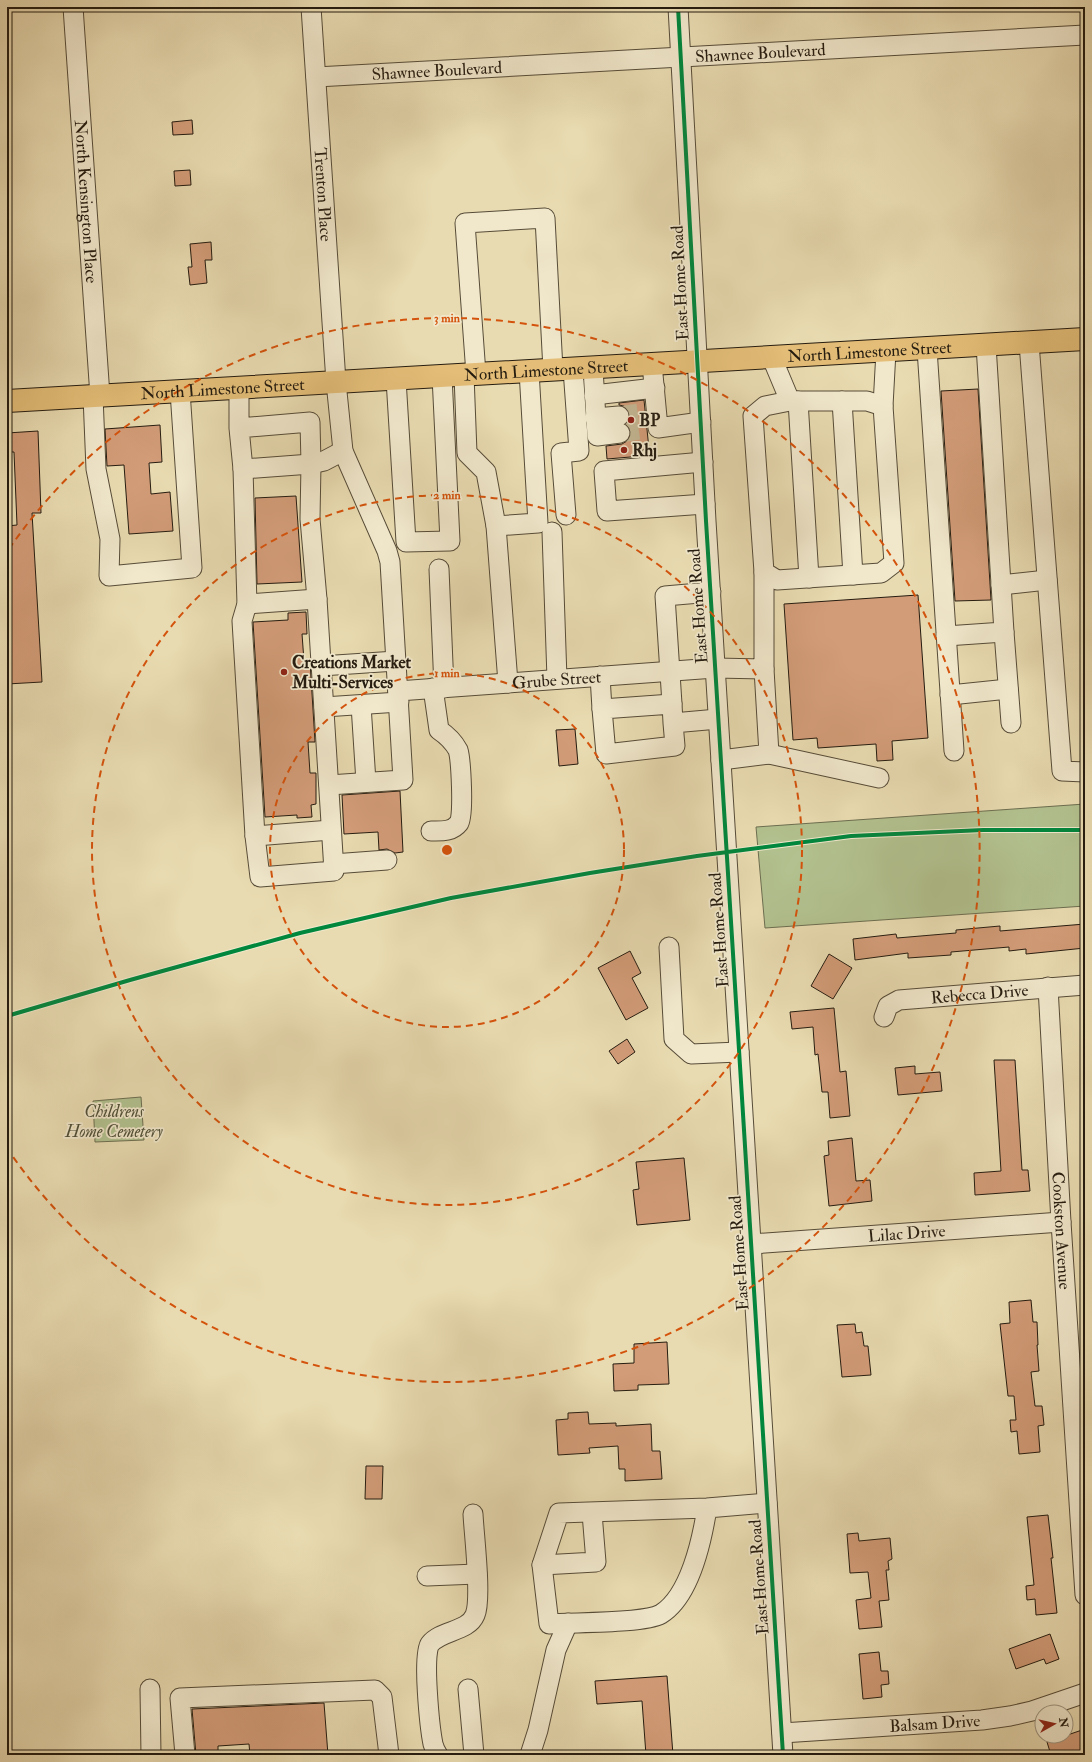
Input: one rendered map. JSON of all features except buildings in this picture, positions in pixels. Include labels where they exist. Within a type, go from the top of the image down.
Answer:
[{"type":"main road","name":"North Limestone Street","points":[[7,401],[1085,339]]},
{"type":"street","name":"North Kensington Place","points":[[73,7],[96,396],[96,469],[110,539],[109,576],[192,568],[180,391]]},
{"type":"street","name":"Trenton Place","points":[[311,7],[336,382],[343,451],[387,551],[390,562],[403,780],[366,782]]},
{"type":"street","name":"East Home Road","points":[[678,7],[710,592],[783,1755]]},
{"type":"street","name":"Shawnee Boulevard","points":[[316,77],[520,64],[681,57],[1085,34]]},
{"type":"street","points":[[508,683],[496,526],[486,472],[467,453],[470,374],[465,223],[545,218],[573,369],[579,451],[561,453],[566,515]]},
{"type":"street","points":[[1029,343],[1062,771],[1085,772]]},
{"type":"street","points":[[986,345],[1011,723]]},
{"type":"street","points":[[927,348],[954,750]]},
{"type":"street","points":[[764,572],[777,580],[853,575],[881,573],[894,563],[883,406],[886,351]]},
{"type":"street","points":[[772,358],[794,401],[809,578]]},
{"type":"street","points":[[652,364],[655,388],[652,420],[700,422]]},
{"type":"street","points":[[573,369],[594,395],[597,436],[620,424]]},
{"type":"street","points":[[496,526],[538,523],[529,371]]},
{"type":"street","points":[[387,551],[406,542],[450,541],[442,376]]},
{"type":"street","points":[[396,379],[406,542]]},
{"type":"street","points":[[239,388],[239,428],[243,469],[247,604],[242,621],[260,877],[334,871],[317,599],[310,519],[310,422],[239,428]]},
{"type":"street","points":[[594,395],[655,388]]},
{"type":"street","points":[[769,754],[764,669],[764,572],[753,416],[765,406],[794,401],[867,401],[883,406]]},
{"type":"street","points":[[842,401],[853,575]]},
{"type":"street","points":[[243,469],[324,462],[343,451]]},
{"type":"street","points":[[703,462],[604,471],[607,511],[705,504]]},
{"type":"street","points":[[552,532],[557,679]]},
{"type":"street","points":[[431,831],[450,831],[460,823],[463,811],[458,752],[452,739],[440,730],[439,569]]},
{"type":"street","points":[[1001,585],[1047,580]]},
{"type":"street","points":[[600,676],[606,754],[675,746],[665,596],[710,592]]},
{"type":"street","points":[[247,604],[317,599]]},
{"type":"street","points":[[946,636],[1004,632]]},
{"type":"street","points":[[321,666],[396,661]]},
{"type":"street","name":"Grube Street","points":[[324,707],[361,705],[439,688],[715,668],[764,669]]},
{"type":"street","points":[[950,695],[1008,689]]},
{"type":"street","points":[[602,709],[672,704]]},
{"type":"street","points":[[329,784],[366,782],[361,705]]},
{"type":"street","points":[[673,723],[718,719]]},
{"type":"street","points":[[721,760],[769,754],[879,778]]},
{"type":"street","points":[[256,836],[331,830]]},
{"type":"street","points":[[333,864],[387,860]]},
{"type":"street","points":[[669,947],[674,1039],[691,1054],[739,1052]]},
{"type":"street","name":"Rebecca Drive","points":[[884,1017],[888,1006],[899,1000],[1085,985]]},
{"type":"street","name":"Cookston Avenue","points":[[1048,987],[1061,1222],[1085,1594]]},
{"type":"street","name":"Lilac Drive","points":[[752,1244],[1061,1222]]},
{"type":"street","points":[[706,1508],[703,1535],[690,1572],[677,1599],[660,1614],[637,1620],[549,1624],[542,1565],[559,1513],[706,1508],[767,1503]]},
{"type":"street","points":[[542,1565],[596,1562],[592,1512]]},
{"type":"street","points":[[438,1755],[433,1746],[429,1713],[426,1658],[428,1646],[435,1639],[466,1625],[475,1615],[478,1596],[473,1514]]},
{"type":"street","points":[[427,1576],[477,1574]]},
{"type":"street","points":[[530,1755],[538,1730],[556,1650],[568,1623]]},
{"type":"street","points":[[468,1689],[474,1755]]},
{"type":"street","points":[[151,1755],[150,1695],[180,1698],[375,1690],[382,1697],[389,1755]]},
{"type":"street","name":"Balsam Drive","points":[[782,1733],[989,1719],[1032,1711],[1085,1693]]},
{"type":"street","points":[[180,1698],[184,1755]]},
{"type":"green space","points":[[1085,804],[1085,906],[765,928],[756,827]]},
{"type":"green space","name":"Childrens Home Cemetery","points":[[141,1097],[144,1140],[95,1142],[93,1101]]},
{"type":"tunnel","points":[[619,416],[646,412]]},
{"type":"tunnel","points":[[620,433],[647,429]]},
{"type":"cycle path","points":[[678,7],[706,521],[783,1755]]},
{"type":"cycle path","points":[[7,1016],[300,933],[451,898],[590,873],[697,856],[851,836],[983,830],[1085,830]]},
{"type":"place","name":"BP","points":[[631,420]]},
{"type":"place","name":"Rhj","points":[[624,450]]},
{"type":"place","name":"Creations Market Multi-Services","points":[[284,672]]}]
